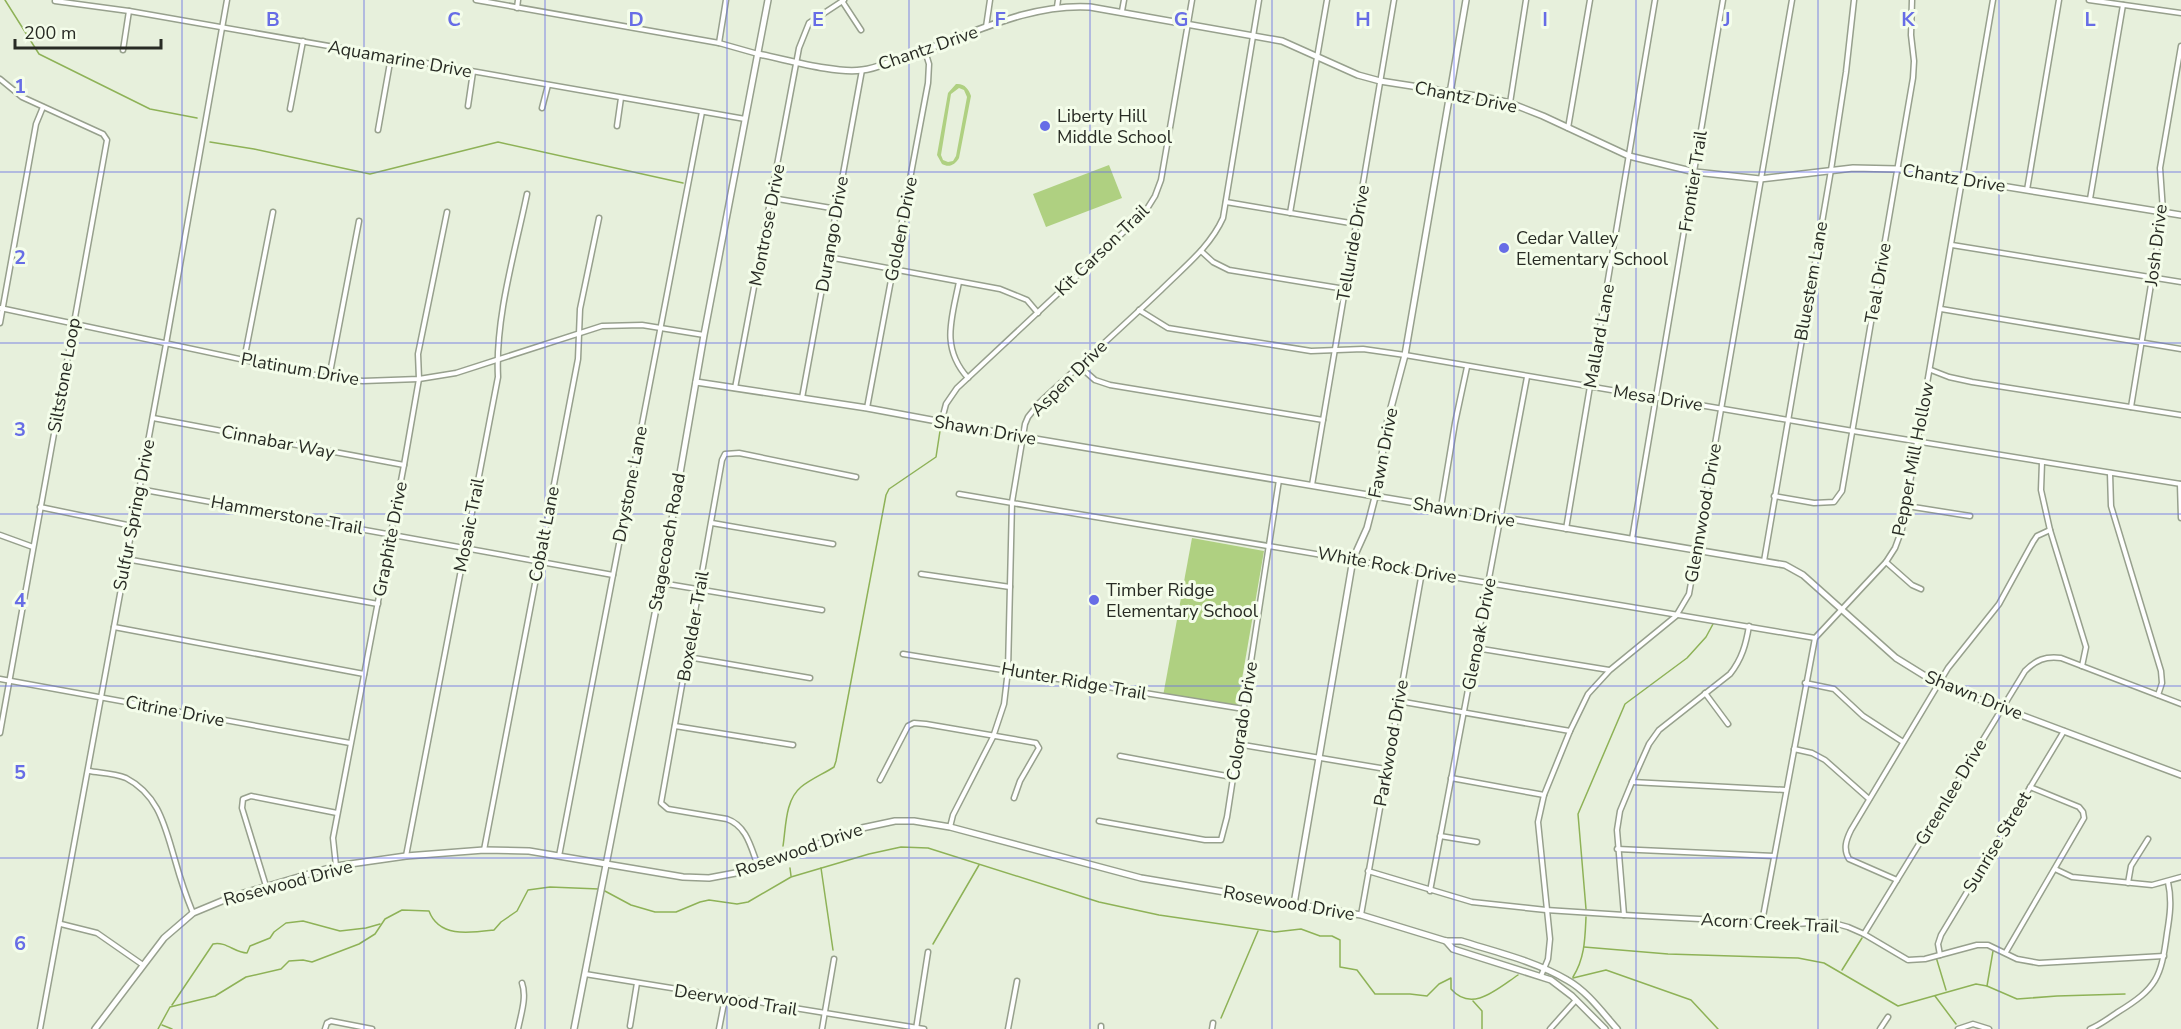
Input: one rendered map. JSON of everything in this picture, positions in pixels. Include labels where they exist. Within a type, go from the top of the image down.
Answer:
[{"type":"street","name":"Sulfur Spring Drive","points":[[40,1029],[89,771],[227,0]]},
{"type":"street","points":[[477,0],[719,43],[758,54]]},
{"type":"street","points":[[517,8],[518,0]]},
{"type":"street","points":[[719,43],[726,0]]},
{"type":"street","name":"Stagecoach Road","points":[[574,1029],[661,583],[704,335],[768,0]]},
{"type":"street","points":[[986,28],[990,0]]},
{"type":"street","points":[[1057,8],[1058,0]]},
{"type":"street","points":[[1122,11],[1124,0]]},
{"type":"street","name":"Kit Carson Trail","points":[[941,423],[943,411],[950,396],[1145,212],[1155,196],[1161,180],[1192,0]]},
{"type":"street","name":"Aspen Drive","points":[[950,827],[953,814],[993,737],[1004,704],[1008,670],[1012,502],[1025,424],[1033,410],[1201,251],[1217,232],[1226,202],[1259,0]]},
{"type":"street","points":[[1290,213],[1327,0]]},
{"type":"street","name":"Telluride Drive","points":[[1312,485],[1394,0]]},
{"type":"street","name":"Fawn Drive","points":[[1294,904],[1353,559],[1367,528],[1376,497],[1388,419],[1405,355],[1466,0]]},
{"type":"street","points":[[1510,103],[1526,0]]},
{"type":"street","points":[[1568,128],[1590,0]]},
{"type":"street","name":"Mallard Lane","points":[[1566,529],[1655,0]]},
{"type":"street","name":"Frontier Trail","points":[[1632,539],[1723,0]]},
{"type":"street","name":"Glennwood Drive","points":[[1541,976],[1550,950],[1538,822],[1544,795],[1588,694],[1610,670],[1676,616],[1689,594],[1792,0]]},
{"type":"street","name":"Bluestem Lane","points":[[1764,561],[1786,420],[1831,170],[1854,0]]},
{"type":"street","name":"Teal Drive","points":[[1774,496],[1814,503],[1834,502],[1842,492],[1913,78],[1912,0]]},
{"type":"street","name":"Pepper Mill Hollow","points":[[1815,638],[1886,562],[1899,539],[1931,370],[1993,0]]},
{"type":"street","points":[[2027,190],[2059,0]]},
{"type":"street","points":[[2089,0],[2181,14]]},
{"type":"street","name":"Aquamarine Drive","points":[[55,1],[129,11],[745,119]]},
{"type":"street","points":[[798,62],[799,48],[809,23],[843,1],[861,30]]},
{"type":"street","points":[[2090,200],[2123,5]]},
{"type":"street","name":"Chantz Drive","points":[[758,54],[843,71],[862,70],[925,51],[1030,12],[1090,6],[1282,40],[1345,70],[1380,81],[1510,103],[1629,156],[1695,172],[1760,179],[1852,168],[1897,169],[2181,215]]},
{"type":"street","points":[[123,50],[129,11]]},
{"type":"street","points":[[290,109],[303,41]]},
{"type":"street","name":"Josh Drive","points":[[2131,407],[2163,211],[2160,168],[2181,46]]},
{"type":"street","name":"Golden Drive","points":[[867,408],[928,83],[925,51]]},
{"type":"street","points":[[378,130],[391,57]]},
{"type":"street","name":"Montrose Drive","points":[[735,388],[798,62]]},
{"type":"street","name":"Durango Drive","points":[[802,398],[862,70]]},
{"type":"street","points":[[468,106],[473,72]]},
{"type":"street","name":"Siltstone Loop","points":[[0,79],[12,91],[104,134],[107,140],[0,733]]},
{"type":"street","points":[[542,108],[548,85]]},
{"type":"street","points":[[617,126],[621,98]]},
{"type":"street","points":[[0,323],[36,124],[43,107]]},
{"type":"street","name":"Drystone Lane","points":[[559,856],[702,112]]},
{"type":"street","name":"Mosaic Trail","points":[[406,856],[498,376],[500,327],[527,194]]},
{"type":"street","points":[[772,198],[837,209]]},
{"type":"street","points":[[1226,202],[1356,224]]},
{"type":"street","points":[[244,360],[273,212]]},
{"type":"street","name":"Graphite Drive","points":[[336,866],[333,838],[337,813],[404,465],[419,379],[418,354],[447,212]]},
{"type":"street","name":"Cobalt Lane","points":[[484,850],[578,359],[580,309],[599,218]]},
{"type":"street","points":[[329,378],[359,221]]},
{"type":"street","points":[[1952,245],[2181,282]]},
{"type":"street","points":[[1201,251],[1213,262],[1229,270],[1345,289]]},
{"type":"street","points":[[828,258],[1018,295],[1027,300],[1038,312]]},
{"type":"street","points":[[959,282],[950,344],[959,368],[968,378]]},
{"type":"street","name":"Platinum Drive","points":[[1,308],[329,378],[363,381],[419,379],[456,373],[602,326],[642,325],[704,335]]},
{"type":"street","points":[[1941,309],[2181,349]]},
{"type":"street","name":"Mesa Drive","points":[[1139,310],[1168,328],[1311,351],[1363,349],[1405,355],[2180,484]]},
{"type":"street","points":[[1079,366],[1095,380],[1110,385],[1323,420]]},
{"type":"street","points":[[1441,508],[1467,367]]},
{"type":"street","points":[[1931,370],[1972,382],[2181,415]]},
{"type":"street","name":"Glenoak Drive","points":[[1430,891],[1527,377]]},
{"type":"street","name":"Shawn Drive","points":[[696,382],[867,408],[941,423],[1785,565],[1803,575],[1896,658],[1938,684],[2181,775]]},
{"type":"street","name":"Cinnabar Way","points":[[153,418],[404,465]]},
{"type":"street","name":"Boxelder Trail","points":[[759,866],[747,838],[736,822],[668,809],[661,803],[722,460],[725,454],[730,452],[856,477]]},
{"type":"street","points":[[2042,462],[2041,490],[2050,530],[2086,647],[2082,666]]},
{"type":"street","points":[[2110,473],[2111,506],[2161,671],[2162,683],[2158,694]]},
{"type":"street","name":"Colorado Drive","points":[[1099,821],[1205,840],[1221,840],[1227,817],[1280,480]]},
{"type":"street","points":[[2180,484],[2181,518]]},
{"type":"street","name":"Hammerstone Trail","points":[[139,489],[613,575]]},
{"type":"street","name":"White Rock Drive","points":[[958,494],[1815,638]]},
{"type":"street","points":[[1907,506],[1970,516]]},
{"type":"street","points":[[40,507],[132,526]]},
{"type":"street","points":[[712,523],[833,544]]},
{"type":"street","points":[[1897,880],[1849,859],[1845,854],[1845,846],[1851,830],[1938,684],[1992,614],[2037,536],[2050,530]]},
{"type":"street","points":[[0,535],[33,547]]},
{"type":"street","points":[[126,559],[378,604]]},
{"type":"street","points":[[1886,562],[1912,585],[1921,589]]},
{"type":"street","name":"Parkwood Drive","points":[[1361,915],[1422,572]]},
{"type":"street","points":[[921,574],[1010,587]]},
{"type":"street","points":[[661,583],[822,610]]},
{"type":"street","points":[[1624,915],[1617,849],[1618,818],[1632,782],[1649,744],[1659,730],[1736,667],[1744,650],[1749,626]]},
{"type":"street","points":[[114,627],[364,674]]},
{"type":"street","points":[[1762,922],[1815,638]]},
{"type":"street","points":[[1476,648],[1610,670]]},
{"type":"street","name":"Hunter Ridge Trail","points":[[903,654],[1244,710]]},
{"type":"street","points":[[688,657],[810,678]]},
{"type":"street","name":"Greenlee Drive","points":[[1864,934],[2025,670],[2037,661],[2044,658],[2061,658],[2181,704]]},
{"type":"street","name":"Citrine Drive","points":[[0,679],[350,743]]},
{"type":"street","points":[[1805,683],[1834,689],[1863,716],[1904,742]]},
{"type":"street","points":[[1705,693],[1728,724]]},
{"type":"street","points":[[1398,701],[1570,731]]},
{"type":"street","points":[[880,780],[908,726],[914,723],[1036,743],[1039,748],[1020,781],[1014,798]]},
{"type":"street","points":[[675,726],[793,745]]},
{"type":"street","name":"Sunrise Street","points":[[1940,955],[1938,944],[1941,935],[2064,731]]},
{"type":"street","points":[[1238,744],[1386,769]]},
{"type":"street","points":[[1794,750],[1812,753],[1825,760],[1869,799]]},
{"type":"street","points":[[1119,756],[1232,777]]},
{"type":"street","points":[[89,771],[124,778],[147,793],[162,817],[193,913]]},
{"type":"street","points":[[1451,778],[1544,795]]},
{"type":"street","points":[[1632,782],[1786,790]]},
{"type":"street","points":[[2006,952],[2082,824],[2083,812],[2079,807],[2030,787]]},
{"type":"street","points":[[266,886],[242,808],[243,798],[251,796],[337,813]]},
{"type":"street","name":"Rosewood Drive","points":[[95,1029],[164,938],[193,913],[214,903],[336,866],[406,856],[484,850],[529,851],[698,878],[724,876],[878,824],[914,821],[950,827],[1118,873],[1361,915],[1446,941],[1461,941],[1544,968],[1568,981],[1584,993],[1617,1029]]},
{"type":"street","points":[[1440,836],[1477,842]]},
{"type":"street","points":[[2128,883],[2131,866],[2148,839]]},
{"type":"street","points":[[1617,849],[1774,856]]},
{"type":"street","points":[[2055,869],[2072,877],[2152,885],[2181,877]]},
{"type":"street","name":"Acorn Creek Trail","points":[[1368,871],[1472,902],[1624,915],[1762,922],[1830,922],[1864,934],[1908,960],[1926,959],[1977,945],[1988,945],[2017,958],[2039,963],[2164,956]]},
{"type":"street","points":[[2090,1029],[2148,991],[2158,977],[2164,956],[2171,903],[2168,882]]},
{"type":"street","points":[[61,924],[97,933],[143,965]]},
{"type":"street","name":"Rosewood Drive","points":[[1446,941],[1454,949],[1541,976],[1576,999],[1605,1029]]},
{"type":"street","points":[[916,1028],[928,952]]},
{"type":"street","points":[[822,1029],[834,959]]},
{"type":"street","name":"Deerwood Trail","points":[[585,974],[924,1029]]},
{"type":"street","points":[[1008,1029],[1017,981]]},
{"type":"street","points":[[518,1029],[524,1001],[522,983]]},
{"type":"street","points":[[630,1026],[637,983]]},
{"type":"street","points":[[720,1029],[725,998]]},
{"type":"street","points":[[1550,1029],[1576,999]]},
{"type":"street","points":[[1880,1029],[1888,1017]]},
{"type":"street","points":[[324,1029],[325,1024],[331,1021],[372,1029]]},
{"type":"street","points":[[1212,1029],[1213,1023]]},
{"type":"street","points":[[1958,1029],[1972,1024],[1989,1029]]},
{"type":"green space","points":[[956,84],[961,84],[966,87],[971,96],[959,158],[954,164],[947,166],[942,164],[937,155],[948,93]],"holes":[[[959,88],[964,90],[967,97],[956,156],[953,161],[948,162],[943,160],[941,155],[951,94]]]},
{"type":"green space","points":[[1109,165],[1122,198],[1046,227],[1033,194]]},
{"type":"green space","points":[[1192,538],[1264,551],[1237,708],[1163,696]]},
{"type":"waterway","points":[[5,0],[39,54],[150,109],[197,118]]},
{"type":"waterway","points":[[210,142],[370,174],[498,142],[683,183]]},
{"type":"waterway","points":[[783,846],[787,814],[796,792],[834,767],[836,761],[886,495],[889,489],[936,457],[940,431]]},
{"type":"waterway","points":[[1586,909],[1578,814],[1625,704],[1687,658],[1706,637],[1713,624]]},
{"type":"waterway","points":[[603,890],[631,905],[655,912],[676,912],[709,900],[737,904],[748,902],[791,877],[869,854],[901,847],[928,848],[1099,902],[1159,915],[1275,932],[1301,929],[1320,936],[1332,936],[1340,940],[1340,967],[1357,970],[1375,994],[1427,996],[1439,984],[1451,978],[1451,989],[1459,996],[1476,999],[1493,992],[1518,975]]},
{"type":"waterway","points":[[933,944],[979,865]]},
{"type":"waterway","points":[[790,868],[791,876]]},
{"type":"waterway","points":[[821,868],[833,950]]},
{"type":"waterway","points":[[158,1029],[170,1007],[215,996],[246,977],[281,969],[289,961],[312,962],[359,944],[375,934],[385,919],[402,910],[429,911],[434,920],[448,930],[485,931],[494,930],[517,911],[528,890],[550,887],[599,889]]},
{"type":"waterway","points":[[1573,977],[1582,955],[1586,917]]},
{"type":"waterway","points":[[172,1005],[213,944],[222,944],[247,953],[250,946],[270,938],[286,923],[303,921],[340,931],[380,924]]},
{"type":"waterway","points":[[1221,1018],[1258,931]]},
{"type":"waterway","points":[[1842,970],[1862,938]]},
{"type":"waterway","points":[[1584,947],[1668,954],[1798,958],[1824,963],[1898,1006],[1976,984],[1987,986],[1993,951]]},
{"type":"waterway","points":[[1936,957],[1946,990]]},
{"type":"waterway","points":[[1573,978],[1606,970],[1691,1000],[1718,1029]]},
{"type":"waterway","points":[[1987,986],[2017,999],[2125,994]]},
{"type":"waterway","points":[[1935,996],[1956,1024]]},
{"type":"waterway","points":[[1473,1001],[1482,1011],[1482,1029]]},
{"type":"waterway","points":[[162,1025],[172,1029]]},
{"type":"place","name":"Liberty Hill Middle School","points":[[1045,126]]},
{"type":"place","name":"Cedar Valley Elementary School","points":[[1504,248]]},
{"type":"place","name":"Timber Ridge Elementary School","points":[[1094,600]]}]
